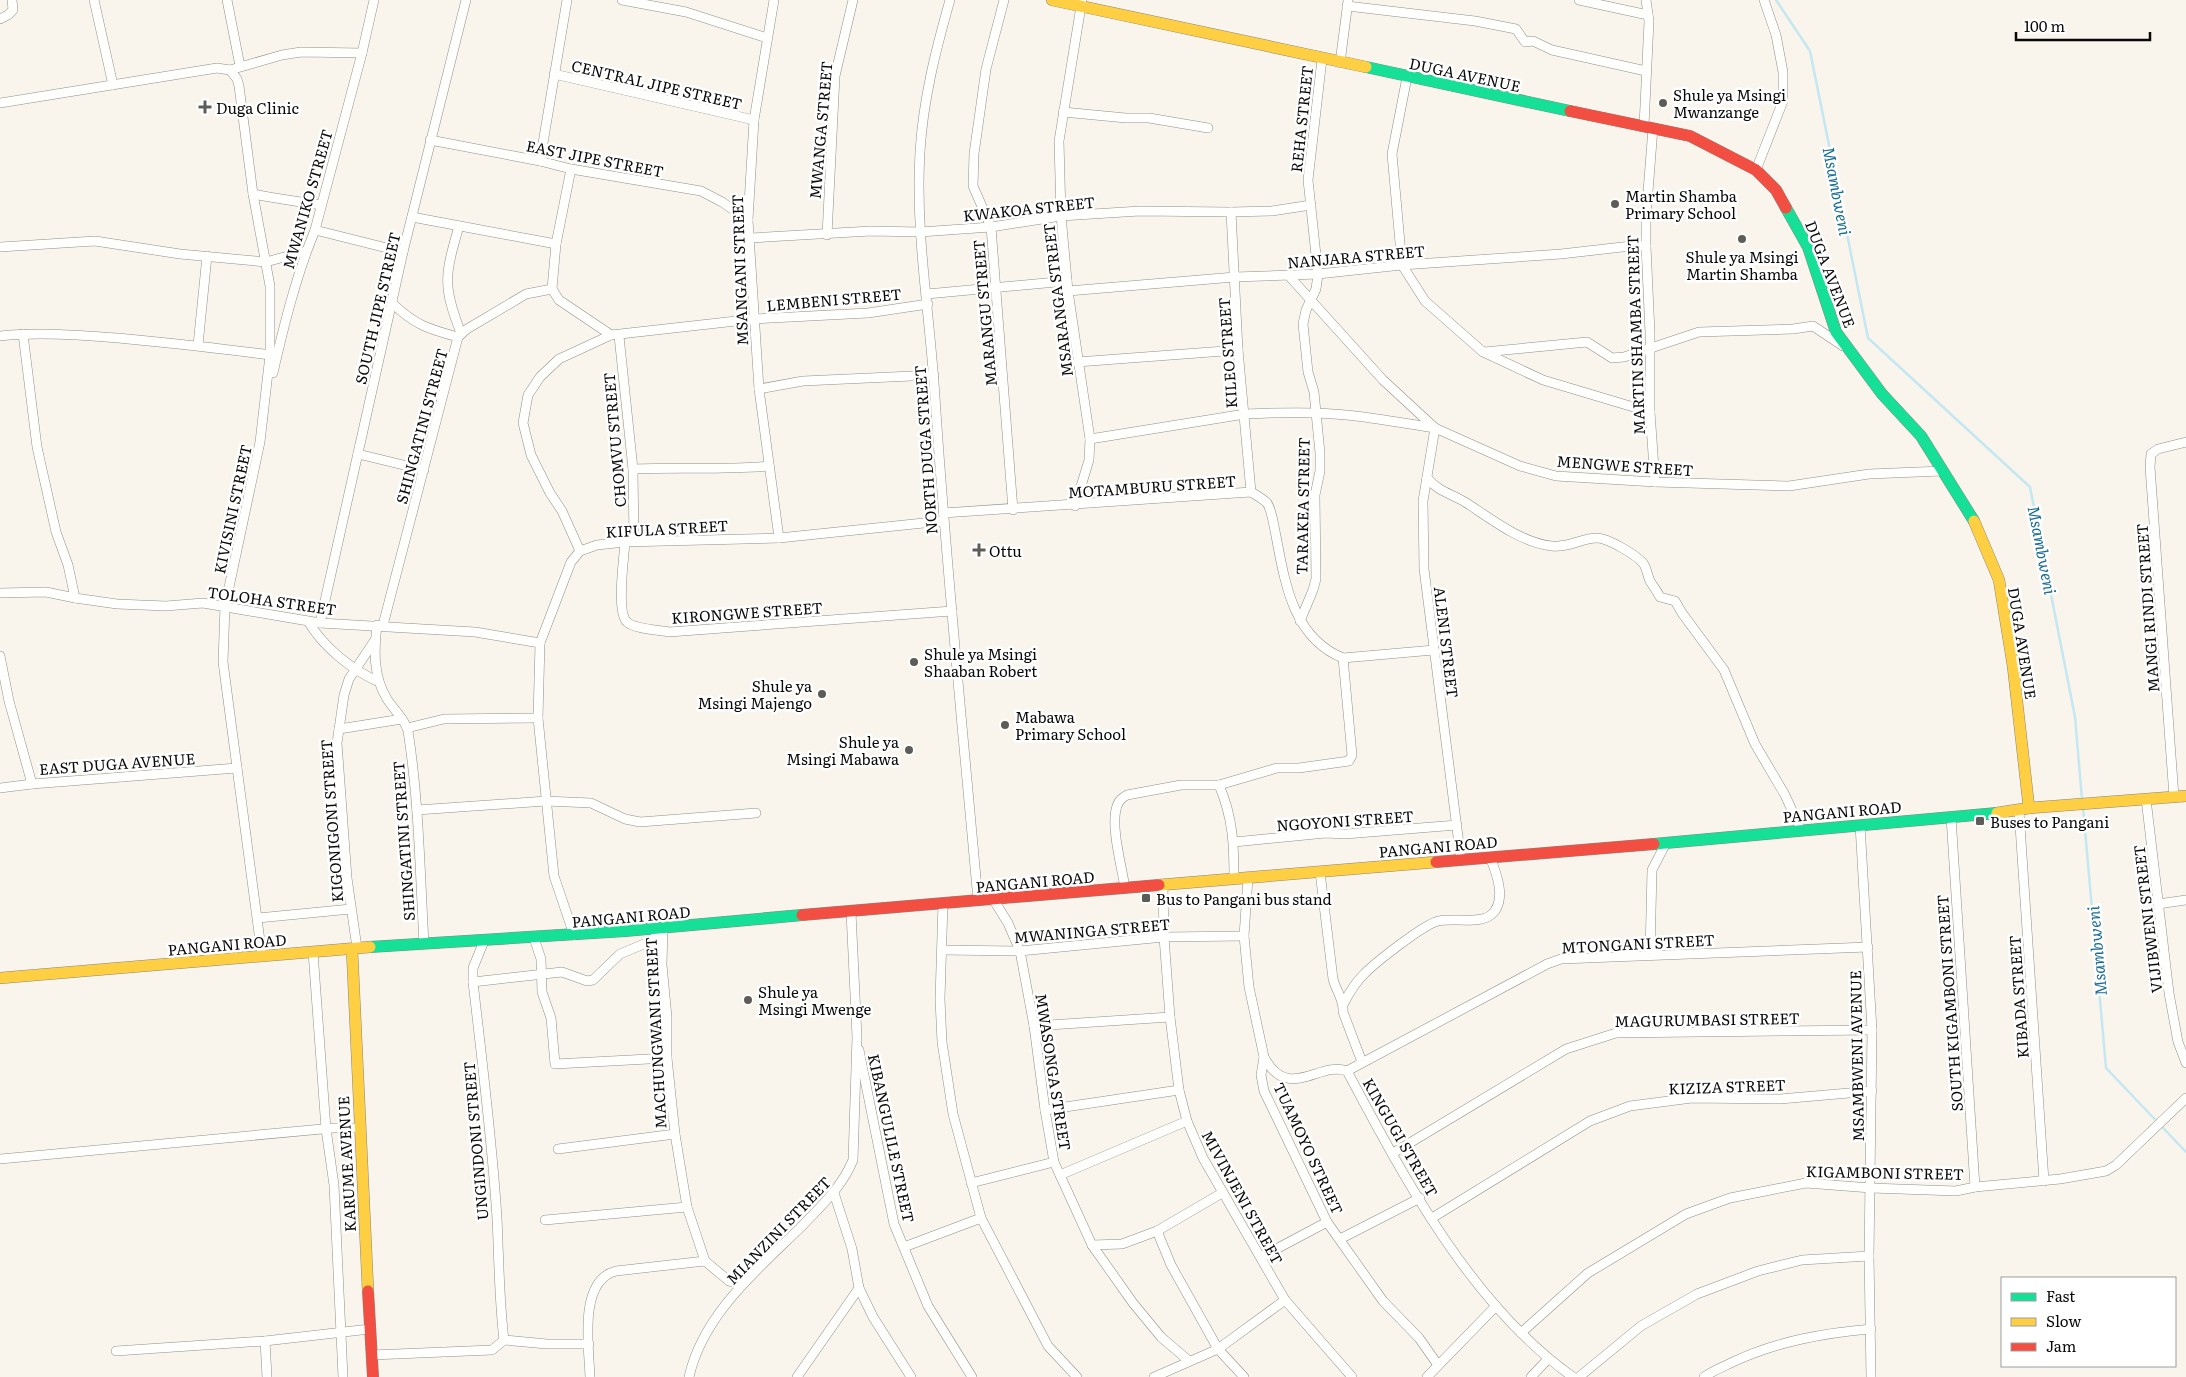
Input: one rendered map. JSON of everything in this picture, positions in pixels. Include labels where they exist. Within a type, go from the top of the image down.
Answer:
[{"type":"main road","name":"DUGA AVENUE","points":[[1052,0],[1082,3],[1340,63],[1690,136],[1756,170],[1776,190],[1808,247],[1836,332],[1847,350],[1882,394],[1921,436],[1972,518],[1998,580],[2013,666],[2024,809]]},
{"type":"main road","name":"PANGANI ROAD","points":[[0,978],[354,949],[574,936],[978,900],[1666,843],[2180,796]]},
{"type":"main road","name":"KARUME AVENUE","points":[[354,949],[353,1128],[366,1329],[372,1355],[373,1377]]},
{"type":"street","points":[[0,18],[8,15],[13,10],[12,0]]},
{"type":"street","points":[[94,0],[113,85]]},
{"type":"street","points":[[227,0],[240,66]]},
{"type":"street","name":"MWANIKO STREET","points":[[266,405],[282,336],[306,251],[315,230],[362,53],[374,0]]},
{"type":"street","name":"SOUTH JIPE STREET","points":[[320,623],[403,252],[466,0]]},
{"type":"street","points":[[540,161],[567,0]]},
{"type":"street","points":[[622,0],[686,12],[767,38]]},
{"type":"street","name":"MSANGANI STREET","points":[[774,0],[754,120],[748,220],[751,238],[759,389],[779,538]]},
{"type":"street","name":"MWANGA STREET","points":[[827,235],[835,76],[853,0]]},
{"type":"street","name":"NORTH DUGA STREET","points":[[950,0],[932,64],[920,150],[920,232],[928,304],[943,517],[978,900]]},
{"type":"street","name":"MARANGU STREET","points":[[1004,0],[986,69],[974,154],[973,186],[991,227],[1013,510]]},
{"type":"street","points":[[1579,0],[1648,15]]},
{"type":"street","name":"MARTIN SHAMBA STREET","points":[[1646,0],[1648,15],[1646,71],[1648,127],[1646,246],[1650,349],[1650,412],[1655,482]]},
{"type":"street","points":[[1756,170],[1783,101],[1783,72],[1776,35],[1764,0]]},
{"type":"street","name":"MSARANGA STREET","points":[[1075,506],[1089,460],[1090,439],[1077,362],[1068,291],[1061,216],[1058,141],[1082,3]]},
{"type":"street","points":[[1340,63],[1347,3],[1474,21],[1516,29],[1525,42],[1533,41],[1552,50],[1646,71]]},
{"type":"street","points":[[0,103],[217,68],[230,70],[282,55],[301,52],[362,53]]},
{"type":"street","name":"REHA STREET","points":[[1310,300],[1316,289],[1318,274],[1309,164],[1322,59]]},
{"type":"street","name":"KIVISINI STREET","points":[[230,70],[237,79],[239,86],[252,194],[270,286],[270,355],[266,405],[252,485],[225,606],[223,662],[262,956]]},
{"type":"street","name":"CENTRAL JIPE STREET","points":[[554,74],[754,120]]},
{"type":"street","points":[[1407,77],[1392,154],[1402,265],[1425,301],[1483,352],[1543,380],[1650,412]]},
{"type":"street","points":[[1063,112],[1126,118],[1149,118],[1208,128]]},
{"type":"street","name":"EAST JIPE STREET","points":[[430,140],[540,161],[571,169],[701,191],[722,202],[748,220]]},
{"type":"street","points":[[571,169],[556,244],[552,289],[559,300],[615,335]]},
{"type":"street","points":[[252,194],[321,205]]},
{"type":"street","name":"KWAKOA STREET","points":[[751,238],[871,231],[920,232],[991,227],[1061,216],[1140,211],[1231,212],[1272,210],[1311,205]]},
{"type":"street","name":"KILEO STREET","points":[[1231,212],[1238,350],[1251,492]]},
{"type":"street","points":[[412,217],[556,244]]},
{"type":"street","points":[[459,226],[448,264],[446,285],[460,335]]},
{"type":"street","points":[[315,230],[403,252]]},
{"type":"street","points":[[0,247],[95,241],[266,262],[306,251]]},
{"type":"street","name":"NANJARA STREET","points":[[1068,291],[1235,277],[1318,274],[1402,265],[1646,246]]},
{"type":"street","points":[[198,345],[206,256]]},
{"type":"street","name":"MENGWE STREET","points":[[1289,276],[1383,380],[1434,428],[1520,466],[1556,476],[1655,482],[1789,486],[1869,474],[1942,471]]},
{"type":"street","points":[[927,294],[1067,281]]},
{"type":"street","name":"SHINGATINI STREET","points":[[424,944],[417,810],[407,728],[388,700],[379,682],[375,665],[375,640],[424,470],[460,335],[526,294],[552,289]]},
{"type":"street","name":"TARAKEA STREET","points":[[1300,621],[1316,579],[1315,495],[1320,471],[1316,413],[1305,346],[1304,324],[1310,300]]},
{"type":"street","points":[[392,303],[407,317],[426,328],[460,335]]},
{"type":"street","name":"LEMBENI STREET","points":[[580,551],[562,511],[550,493],[531,455],[523,423],[528,395],[540,377],[559,360],[615,335],[754,319],[868,313],[928,304]]},
{"type":"street","points":[[1483,352],[1587,342],[1612,358],[1624,357],[1699,332],[1793,329],[1813,326],[1820,329],[1847,350]]},
{"type":"street","points":[[23,334],[37,447],[56,532],[68,565],[75,598]]},
{"type":"street","points":[[0,336],[23,334],[93,336],[198,345],[270,355]]},
{"type":"street","name":"CHOMVU STREET","points":[[615,335],[633,469],[630,542]]},
{"type":"street","points":[[1077,362],[1238,350]]},
{"type":"street","points":[[759,389],[803,381],[934,376]]},
{"type":"street","points":[[1090,439],[1245,414],[1316,413],[1359,416],[1434,428]]},
{"type":"street","name":"ALENI STREET","points":[[1434,428],[1423,501],[1424,569],[1462,860]]},
{"type":"street","name":"MANGI RINDI STREET","points":[[2180,796],[2150,467],[2151,454],[2158,449],[2186,442]]},
{"type":"street","points":[[358,454],[424,470]]},
{"type":"street","points":[[633,469],[715,467],[729,469],[769,466]]},
{"type":"street","points":[[1427,478],[1436,489],[1462,501],[1504,529],[1526,538],[1550,546],[1564,547],[1589,540],[1604,539],[1644,564],[1650,580],[1660,597],[1675,601],[1686,620],[1724,670],[1755,744],[1785,795],[1801,830]]},
{"type":"street","name":"MOTAMBURU STREET","points":[[943,517],[1251,492],[1267,504],[1276,533],[1287,590],[1300,621],[1316,640],[1335,655],[1343,658]]},
{"type":"street","name":"KIFULA STREET","points":[[580,551],[597,546],[630,542],[779,538],[943,517]]},
{"type":"street","name":"KIRONGWE STREET","points":[[630,542],[621,593],[624,616],[626,621],[632,626],[669,632],[952,611]]},
{"type":"street","points":[[574,936],[554,876],[538,718],[540,643],[571,562],[580,551]]},
{"type":"street","name":"TOLOHA STREET","points":[[0,593],[46,592],[75,598],[166,606],[203,603],[320,623],[475,632],[540,643]]},
{"type":"street","points":[[308,621],[315,634],[355,668],[379,682]]},
{"type":"street","name":"KIGONIGONI STREET","points":[[354,949],[337,743],[344,695],[355,668],[375,640]]},
{"type":"street","points":[[1125,888],[1116,828],[1116,808],[1120,800],[1137,792],[1182,785],[1220,784],[1277,768],[1299,768],[1349,761],[1352,755],[1343,658],[1434,650]]},
{"type":"street","points":[[0,656],[9,701],[32,784]]},
{"type":"street","points":[[407,728],[444,719],[538,718]]},
{"type":"street","points":[[339,729],[402,719]]},
{"type":"street","name":"EAST DUGA AVENUE","points":[[0,788],[236,768]]},
{"type":"street","points":[[1220,784],[1230,816],[1234,842],[1234,879]]},
{"type":"street","name":"VIJIBWENI STREET","points":[[2146,799],[2169,994],[2178,1042],[2186,1063]]},
{"type":"street","points":[[417,810],[546,801],[591,803],[625,819],[640,822],[756,813]]},
{"type":"street","name":"KIBADA STREET","points":[[2024,809],[2044,1181]]},
{"type":"street","name":"SOUTH KIGAMBONI STREET","points":[[1951,816],[1975,1187]]},
{"type":"street","name":"NGOYONI STREET","points":[[1234,842],[1326,833],[1345,834],[1457,825]]},
{"type":"street","name":"MSAMBWENI AVENUE","points":[[1860,825],[1872,1030],[1869,1256],[1871,1377]]},
{"type":"street","points":[[1650,954],[1652,870],[1666,843]]},
{"type":"street","points":[[1362,1062],[1343,1012],[1344,1003],[1363,975],[1422,928],[1438,921],[1480,919],[1493,913],[1498,904],[1500,885],[1490,857]]},
{"type":"street","points":[[1320,872],[1333,979],[1336,990],[1344,1003]]},
{"type":"street","name":"KINGUGI STREET","points":[[1248,878],[1244,936],[1249,987],[1264,1057],[1274,1073],[1287,1078],[1299,1079],[1337,1070],[1347,1071],[1432,1218],[1483,1291],[1521,1333],[1548,1359],[1573,1377]]},
{"type":"street","name":"MIVINJENI STREET","points":[[1162,885],[1170,1017],[1179,1090],[1187,1121],[1202,1158],[1285,1300],[1352,1377]]},
{"type":"street","name":"MWASONGA STREET","points":[[993,899],[1008,923],[1020,951],[1034,1026],[1054,1162],[1092,1245],[1133,1304],[1161,1337],[1190,1361]]},
{"type":"street","points":[[2158,904],[2186,900]]},
{"type":"street","points":[[943,903],[940,999],[942,1042],[953,1114],[971,1183],[981,1218],[999,1256],[1048,1346],[1077,1377]]},
{"type":"street","points":[[258,918],[351,909]]},
{"type":"street","name":"MIANZINI STREET","points":[[689,1377],[692,1361],[720,1311],[747,1280],[834,1194],[846,1177],[853,1160],[857,1037],[851,912]]},
{"type":"street","points":[[473,982],[541,976],[562,972],[587,981],[593,980],[620,954],[651,941],[663,928]]},
{"type":"street","name":"MACHUNGWANI STREET","points":[[663,928],[662,965],[667,1017],[667,1058],[675,1134],[687,1207],[705,1261]]},
{"type":"street","name":"MWANINGA STREET","points":[[942,950],[1020,951],[1164,938],[1244,936]]},
{"type":"street","points":[[534,938],[540,958],[542,992],[551,1018],[555,1064],[667,1058]]},
{"type":"street","name":"UNGINDONI STREET","points":[[484,941],[473,968],[473,982],[486,1089],[497,1218],[499,1285],[504,1340]]},
{"type":"street","name":"MTONGANI STREET","points":[[1347,1071],[1547,964],[1561,959],[1650,954],[1868,947]]},
{"type":"street","points":[[313,952],[334,1185],[343,1377]]},
{"type":"street","points":[[1034,1026],[1170,1017]]},
{"type":"street","name":"MAGURUMBASI STREET","points":[[1393,1153],[1566,1049],[1616,1033],[1872,1030]]},
{"type":"street","name":"KIBANGULILE STREET","points":[[857,1037],[894,1224],[928,1306],[972,1377]]},
{"type":"street","name":"TUAMOYO STREET","points":[[1264,1057],[1261,1075],[1264,1091],[1327,1222],[1383,1302],[1419,1338],[1438,1364]]},
{"type":"street","points":[[1045,1110],[1179,1090]]},
{"type":"street","name":"KIZIZA STREET","points":[[1432,1218],[1590,1121],[1630,1106],[1692,1098],[1780,1099],[1872,1091]]},
{"type":"street","name":"KIGAMBONI STREET","points":[[1521,1333],[1588,1272],[1686,1214],[1730,1198],[1806,1183],[1871,1188],[1956,1191],[1975,1187],[2044,1181],[2110,1169],[2186,1098]]},
{"type":"street","points":[[1060,1175],[1187,1121]]},
{"type":"street","points":[[0,1159],[353,1128]]},
{"type":"street","points":[[558,1149],[675,1134]]},
{"type":"street","points":[[971,1183],[1054,1162]]},
{"type":"street","points":[[1092,1245],[1122,1244],[1157,1231],[1222,1193]]},
{"type":"street","points":[[834,1194],[852,1249],[859,1288],[873,1317],[912,1377]]},
{"type":"street","points":[[1340,1239],[1420,1198]]},
{"type":"street","points":[[545,1220],[687,1207]]},
{"type":"street","points":[[904,1247],[981,1218]]},
{"type":"street","points":[[1261,1257],[1327,1222]]},
{"type":"street","points":[[1157,1231],[1172,1265],[1218,1349],[1244,1377]]},
{"type":"street","points":[[1579,1377],[1641,1326],[1697,1294],[1758,1271],[1802,1260],[1869,1256]]},
{"type":"street","points":[[590,1377],[587,1311],[598,1284],[605,1276],[616,1271],[705,1261],[729,1281],[738,1283],[747,1280]]},
{"type":"street","points":[[797,1377],[859,1288]]},
{"type":"street","points":[[1154,1377],[1218,1349],[1285,1300]]},
{"type":"street","points":[[1427,1377],[1496,1306]]},
{"type":"street","points":[[116,1351],[265,1341],[366,1329]]},
{"type":"street","points":[[1704,1377],[1760,1350],[1787,1342],[1829,1333],[1871,1329]]},
{"type":"street","points":[[372,1355],[492,1350],[504,1340],[547,1344],[590,1344]]},
{"type":"street","points":[[265,1341],[267,1377]]},
{"type":"street","points":[[1532,1377],[1548,1359]]},
{"type":"waterway","name":"Msambweni","points":[[1776,0],[1810,51],[1868,338],[2030,487],[2075,717],[2082,799]]},
{"type":"waterway","name":"Msambweni","points":[[2083,807],[2106,1068],[2186,1152]]},
{"type":"traffic: fast","points":[[1366,67],[1570,111]]},
{"type":"traffic: fast","points":[[1786,208],[1808,247],[1836,332],[1882,394],[1921,436],[1974,521]]},
{"type":"traffic: fast","points":[[1654,844],[1997,813]]},
{"type":"traffic: fast","points":[[370,947],[625,931],[802,915]]},
{"type":"traffic: slow","points":[[1052,0],[1366,67]]},
{"type":"traffic: slow","points":[[1974,521],[1999,580],[2013,666],[2029,808]]},
{"type":"traffic: slow","points":[[1997,813],[2029,808],[2186,796]]},
{"type":"traffic: slow","points":[[1159,885],[1436,862]]},
{"type":"traffic: slow","points":[[0,978],[370,947]]},
{"type":"traffic: slow","points":[[352,949],[368,1291]]},
{"type":"traffic: jam","points":[[1570,111],[1690,136],[1756,170],[1776,190],[1786,208]]},
{"type":"traffic: jam","points":[[1436,862],[1654,844]]},
{"type":"traffic: jam","points":[[802,915],[1159,885]]},
{"type":"traffic: jam","points":[[368,1291],[373,1377]]},
{"type":"place","name":"Shule ya Msingi Mwanzange","points":[[1663,103]]},
{"type":"place","name":"Duga Clinic","points":[[205,107]]},
{"type":"place","name":"Martin Shamba Primary School","points":[[1615,204]]},
{"type":"place","name":"Shule ya Msingi Martin Shamba","points":[[1742,239]]},
{"type":"place","name":"Ottu","points":[[979,550]]},
{"type":"place","name":"Shule ya Msingi Shaaban Robert","points":[[914,662]]},
{"type":"place","name":"Shule ya Msingi Majengo","points":[[822,694]]},
{"type":"place","name":"Mabawa Primary School","points":[[1005,725]]},
{"type":"place","name":"Shule ya Msingi Mabawa","points":[[909,750]]},
{"type":"place","name":"Buses to Pangani","points":[[1980,821]]},
{"type":"place","name":"Bus to Pangani bus stand","points":[[1146,898]]},
{"type":"place","name":"Shule ya Msingi Mwenge","points":[[748,1000]]}]
